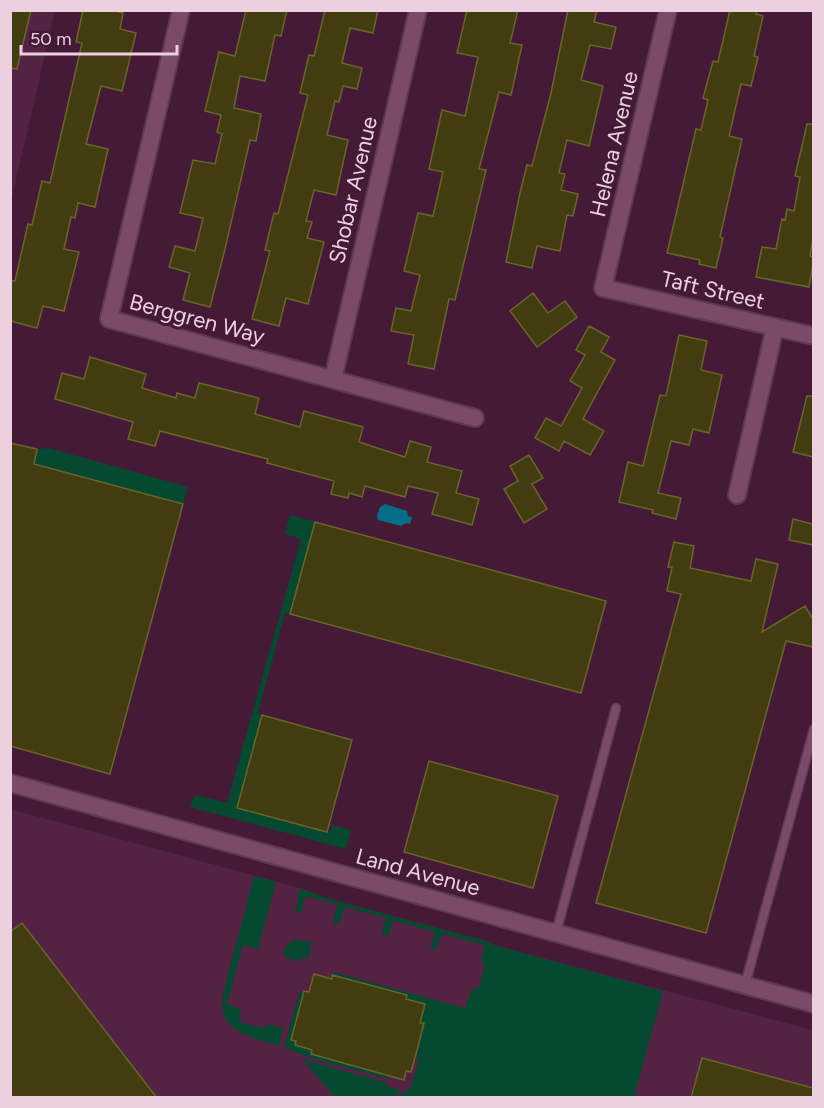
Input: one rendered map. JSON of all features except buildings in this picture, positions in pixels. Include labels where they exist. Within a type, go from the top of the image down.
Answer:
[{"type":"street","name":"Berggren Way","points":[[181,10],[109,319],[475,418]]},
{"type":"street","name":"Shobar Avenue","points":[[333,379],[418,10]]},
{"type":"street","name":"Helena Avenue","points":[[603,288],[668,10]]},
{"type":"street","name":"Taft Street","points":[[603,288],[813,336]]},
{"type":"street","points":[[737,495],[776,327]]},
{"type":"street","name":"Land Avenue","points":[[10,783],[813,1004]]},
{"type":"lane","points":[[556,933],[616,708]]},
{"type":"lane","points":[[745,985],[813,729]]},
{"type":"shaded area","points":[[11,11],[55,11],[11,202]]},
{"type":"shaded area","points":[[10,809],[300,888],[323,897],[494,945],[813,1030],[813,1097],[11,1097]]},
{"type":"green space","points":[[49,448],[188,487],[183,504],[54,470],[11,556],[37,449]]},
{"type":"green space","points":[[290,515],[315,522],[290,614],[285,613],[258,713],[262,715],[237,807],[327,832],[331,831],[332,825],[351,830],[346,849],[190,807],[195,795],[227,803],[301,539],[285,534]]},
{"type":"green space","points":[[254,876],[276,882],[258,949],[243,945],[227,1004],[241,1009],[239,1022],[263,1028],[268,1024],[283,1028],[279,1046],[236,1030],[224,1015],[222,1004]]},
{"type":"green space","points":[[300,888],[323,897],[663,991],[634,1097],[398,1097],[411,1087],[419,1059],[415,1058],[424,1024],[420,1023],[425,1004],[332,975],[333,972],[465,1008],[472,989],[479,987],[485,965],[481,961],[484,945],[442,934],[437,948],[433,949],[431,947],[435,932],[393,920],[389,935],[384,937],[382,935],[386,918],[345,907],[340,922],[335,924],[333,922],[338,905],[306,896],[301,912],[295,913]]},
{"type":"green space","points":[[294,940],[312,942],[308,959],[302,957],[301,962],[283,956],[286,946]]},
{"type":"green space","points":[[300,991],[304,993],[291,1040],[296,1041],[295,1045],[312,1050],[311,1054],[385,1074],[391,1071],[389,1079],[316,1060],[284,1047]]},
{"type":"green space","points":[[302,1058],[388,1083],[387,1087],[402,1090],[393,1097],[334,1097]]},
{"type":"water","points":[[385,504],[407,511],[408,516],[412,517],[410,524],[406,523],[401,526],[378,520],[380,507]]}]
